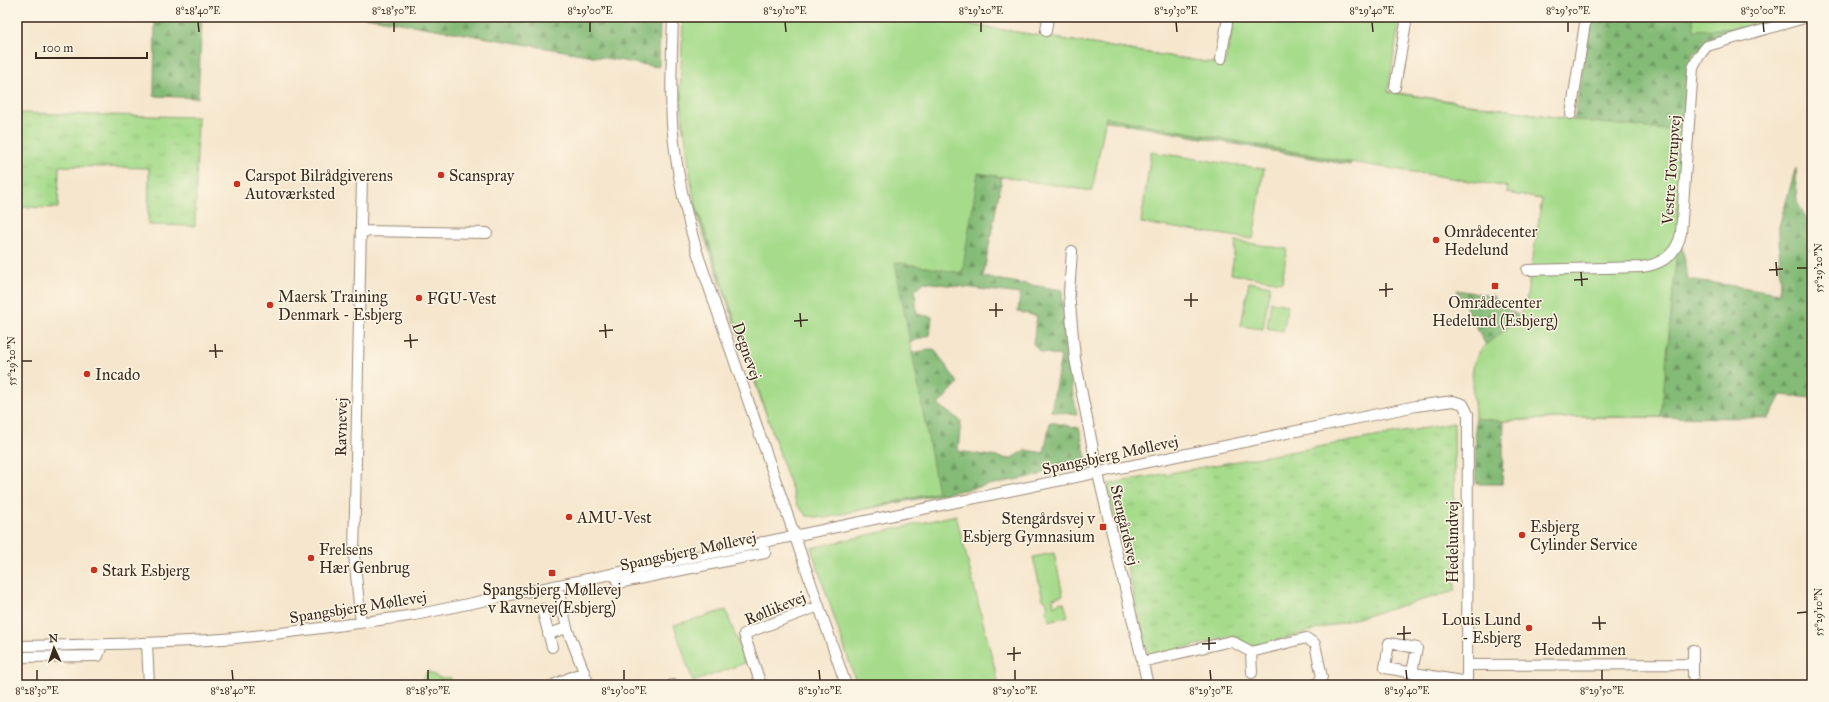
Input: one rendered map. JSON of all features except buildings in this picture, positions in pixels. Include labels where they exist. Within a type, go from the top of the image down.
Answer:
[{"type":"street","name":"Degnevej","points":[[673,17],[672,123],[678,173],[687,217],[698,255],[846,685]]},
{"type":"street","points":[[1046,31],[1048,17]]},
{"type":"street","points":[[1221,59],[1228,17]]},
{"type":"street","points":[[1395,87],[1407,17]]},
{"type":"street","points":[[1571,114],[1586,17]]},
{"type":"street","name":"Vestre Tovrupvej","points":[[1527,270],[1642,267],[1660,262],[1675,251],[1681,233],[1693,68],[1699,56],[1707,46],[1808,17]]},
{"type":"street","name":"Ravnevej","points":[[361,623],[354,555],[362,178]]},
{"type":"street","points":[[361,231],[487,233]]},
{"type":"street","name":"Stengårdsvej","points":[[1072,251],[1069,293],[1071,330],[1076,367],[1098,474],[1148,685]]},
{"type":"street","name":"Spangsbjerg Møllevej","points":[[17,646],[147,644],[278,634],[415,614],[614,573],[618,584],[765,553],[762,542],[794,535],[1098,474],[1416,406],[1453,401],[1463,404]]},
{"type":"street","name":"Hedelundvej","points":[[1418,685],[1416,673],[1467,683],[1468,414],[1463,404]]},
{"type":"street","points":[[558,585],[567,628],[589,685]]},
{"type":"street","name":"Røllikevej","points":[[761,685],[744,634],[819,606]]},
{"type":"street","points":[[542,609],[552,647]]},
{"type":"street","points":[[548,634],[567,628]]},
{"type":"street","points":[[1142,662],[1231,642],[1251,652],[1306,638],[1315,644],[1322,677],[1316,685]]},
{"type":"street","points":[[147,644],[149,685]]},
{"type":"street","points":[[17,657],[98,656],[102,645]]},
{"type":"street","points":[[1693,650],[1693,676]]},
{"type":"street","points":[[1251,652],[1252,673]]},
{"type":"street","name":"Hededammen","points":[[1467,665],[1693,664]]},
{"type":"street","points":[[553,685],[583,672]]},
{"type":"green space","points":[[155,17],[202,17],[198,98],[154,96]]},
{"type":"green space","points":[[365,17],[660,17],[659,67],[640,64]]},
{"type":"green space","points":[[683,17],[921,17],[1225,65],[1234,17],[1400,17],[1388,92],[1574,120],[1683,132],[1679,227],[1661,417],[1579,417],[1503,421],[1475,418],[1472,381],[1475,361],[1483,348],[1512,324],[1524,307],[1542,199],[1507,193],[1508,187],[1356,163],[1106,117],[1092,191],[978,173],[962,273],[895,262],[938,492],[825,518],[807,516],[797,505],[693,195],[680,97]]},
{"type":"green space","points":[[921,17],[1225,65],[1234,17],[1372,89],[1574,120],[1591,17],[1800,17],[1708,44],[1692,55],[1683,132],[1679,227],[1688,279],[1780,293],[1779,226],[1796,167],[1797,202],[1812,228],[1812,398],[1781,395],[1769,418],[1579,417],[1504,421],[1502,484],[1476,484],[1475,400],[1489,351],[1457,290],[1493,296],[1501,305],[1521,317],[1535,316],[1542,199],[1507,193],[1510,178],[1357,154],[1350,165],[932,89]]},
{"type":"green space","points":[[1693,17],[1759,17],[1760,27],[1694,30]]},
{"type":"green space","points":[[682,95],[966,172],[1002,177],[983,277],[1062,290],[1065,351],[1077,415],[1051,411],[1061,356],[1041,352],[1033,344],[1037,316],[1018,312],[1020,294],[924,282],[915,291],[917,314],[932,317],[930,335],[908,343],[911,353],[934,349],[958,383],[938,405],[961,421],[958,451],[1010,459],[1025,450],[1044,453],[1050,422],[1079,428],[1087,461],[1083,465],[1064,463],[1055,465],[1040,475],[840,514],[796,500],[692,201],[706,196],[693,131],[683,131]]},
{"type":"green space","points":[[17,113],[198,117],[195,226],[148,225],[149,168],[59,166],[58,208],[17,207]]},
{"type":"green space","points":[[1151,152],[1264,169],[1253,239],[1141,223]]},
{"type":"green space","points":[[1236,241],[1287,249],[1282,282],[1231,274]]},
{"type":"green space","points":[[1249,282],[1270,286],[1263,329],[1241,326]]},
{"type":"green space","points":[[1271,302],[1288,305],[1283,331],[1267,328]]},
{"type":"green space","points":[[1454,423],[1455,591],[1254,647],[1233,636],[1149,657],[1107,484]]},
{"type":"green space","points":[[956,515],[999,685],[857,685],[811,548]]},
{"type":"green space","points":[[1054,553],[1063,595],[1053,598],[1054,606],[1060,602],[1064,603],[1068,616],[1049,621],[1046,609],[1048,608],[1046,600],[1043,599],[1033,557]]},
{"type":"green space","points":[[726,610],[745,663],[693,682],[674,625]]},
{"type":"green space","points":[[428,671],[440,678],[451,678],[452,683],[431,685],[422,680]]},
{"type":"place","name":"Scanspray","points":[[441,175]]},
{"type":"place","name":"Carspot Bilrådgiverens Autoværksted","points":[[237,184]]},
{"type":"place","name":"Områdecenter Hedelund","points":[[1436,240]]},
{"type":"place","name":"Områdecenter Hedelund (Esbjerg)","points":[[1495,286]]},
{"type":"place","name":"FGU-Vest","points":[[419,298]]},
{"type":"place","name":"Maersk Training Denmark - Esbjerg","points":[[270,305]]},
{"type":"place","name":"Incado","points":[[87,374]]},
{"type":"place","name":"AMU-Vest","points":[[569,517]]},
{"type":"place","name":"Stengårdsvej v Esbjerg Gymnasium","points":[[1103,527]]},
{"type":"place","name":"Esbjerg Cylinder Service","points":[[1522,535]]},
{"type":"place","name":"Frelsens Hær Genbrug","points":[[311,558]]},
{"type":"place","name":"Stark Esbjerg","points":[[94,570]]},
{"type":"place","name":"Spangsbjerg Møllevej v Ravnevej(Esbjerg)","points":[[552,573]]},
{"type":"place","name":"Louis Lund - Esbjerg","points":[[1529,628]]}]
